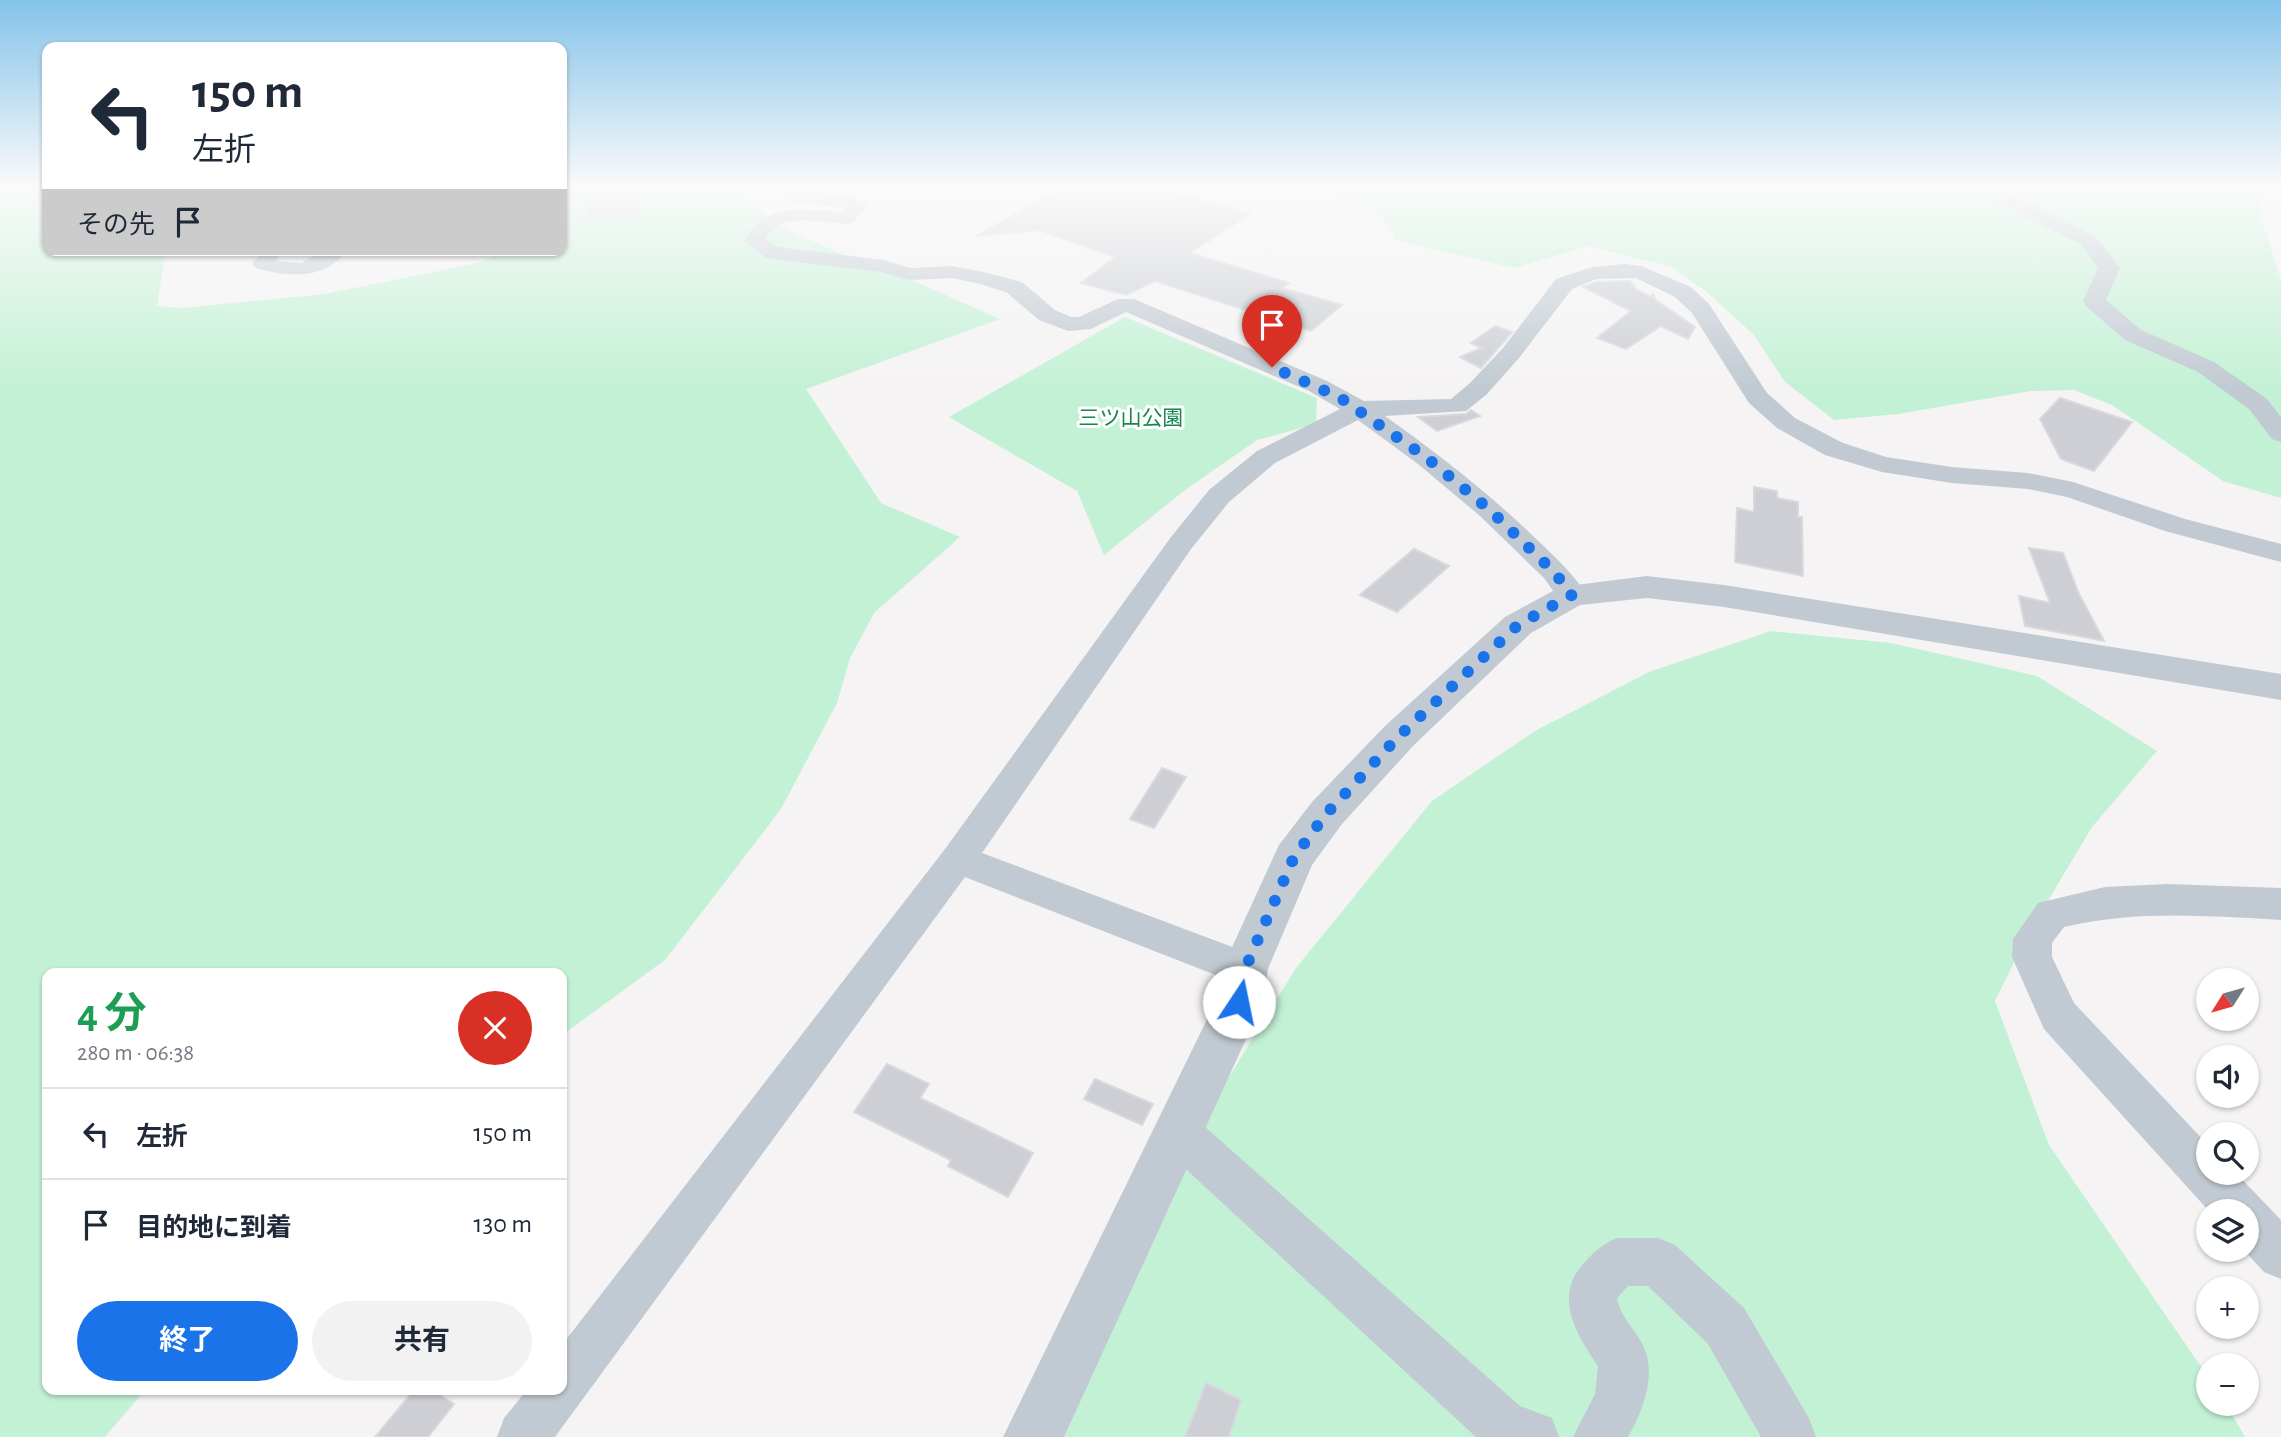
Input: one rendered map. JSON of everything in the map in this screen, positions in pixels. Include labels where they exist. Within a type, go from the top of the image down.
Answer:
[{"type":"street","points":[[790,255],[884,266],[909,274],[952,272],[984,278],[1014,287],[1046,314],[1068,324],[1083,324],[1126,304],[1318,386],[1359,409],[1427,458],[1490,510],[1554,572],[1572,595]]},
{"type":"street","points":[[2099,255],[2109,268],[2094,301],[2133,335],[2206,367],[2247,396],[2258,404],[2281,434]]},
{"type":"street","points":[[267,256],[263,264],[279,269],[305,271],[319,265],[330,256]]},
{"type":"street","points":[[567,1379],[958,859],[1181,543],[1219,496],[1266,457],[1359,409],[1457,406],[1478,389],[1511,353],[1564,284],[1592,273],[1625,270],[1641,272],[1683,292],[1701,309],[1758,398],[1786,423],[1834,449],[1882,464],[1952,475],[2028,481],[2073,490],[2175,525],[2281,553]]},
{"type":"street","points":[[1033,1437],[1239,1002],[1245,969],[1294,857],[1327,813],[1399,736],[1518,625],[1572,595],[1647,587],[1724,596],[2281,687]]},
{"type":"street","points":[[958,859],[1245,969]]},
{"type":"street","points":[[2229,1199],[2059,1016],[2032,957],[2033,939],[2052,914],[2105,902],[2167,899],[2281,904]]},
{"type":"street","points":[[1179,1133],[1503,1426],[1533,1437]]},
{"type":"street","points":[[2259,1231],[2281,1255]]},
{"type":"street","points":[[1599,1437],[1620,1401],[1624,1360],[1596,1320],[1592,1290],[1616,1262],[1658,1262],[1726,1326],[1790,1437]]},
{"type":"street","points":[[523,1437],[555,1395]]},
{"type":"green space","points":[[0,255],[165,256],[157,306],[182,308],[325,294],[478,263],[494,256],[844,255],[923,285],[1000,319],[806,389],[881,503],[960,537],[874,613],[850,658],[837,703],[781,809],[665,960],[567,1031],[567,968],[42,968],[42,1395],[141,1395],[105,1437],[0,1437]]},
{"type":"green space","points":[[1459,255],[1558,255],[1514,268]]},
{"type":"green space","points":[[1624,255],[2273,255],[2281,280],[2281,498],[2223,481],[2112,405],[2074,390],[2031,391],[1898,414],[1834,420],[1785,382],[1754,335],[1708,293],[1672,267]]},
{"type":"green space","name":"三ツ山公園","points":[[1125,317],[1317,398],[1316,424],[1257,440],[1185,490],[1104,555],[1077,491],[949,417]]},
{"type":"green space","points":[[1771,631],[1891,643],[2037,676],[2157,751],[2092,827],[2028,934],[1995,1001],[2049,1145],[2196,1359],[2196,1416],[2233,1416],[2245,1437],[1015,1437],[1111,1269],[1296,968],[1432,801],[1535,731],[1649,672]]},
{"type":"building","points":[[1110,255],[1197,255],[1289,283],[1282,288],[1342,305],[1311,331],[1155,281],[1126,295],[1081,283],[1115,257]]},
{"type":"building","points":[[1630,281],[1636,289],[1651,297],[1653,294],[1656,300],[1695,327],[1688,339],[1661,326],[1626,349],[1597,338],[1631,311],[1583,287],[1597,282]]},
{"type":"building","points":[[1495,326],[1512,332],[1481,368],[1460,357],[1481,348],[1471,343]]},
{"type":"building","points":[[2060,398],[2132,422],[2094,471],[2061,459],[2040,419]]},
{"type":"building","points":[[1471,410],[1480,416],[1437,431],[1418,417],[1466,414]]},
{"type":"building","points":[[1754,487],[1777,491],[1777,498],[1798,502],[1798,517],[1802,517],[1803,576],[1735,562],[1737,508],[1754,512]]},
{"type":"building","points":[[2029,548],[2063,553],[2079,594],[2104,641],[2025,626],[2019,596],[2050,603]]},
{"type":"building","points":[[1414,549],[1449,566],[1397,612],[1360,595]]},
{"type":"building","points":[[1162,768],[1186,777],[1154,828],[1130,819]]},
{"type":"building","points":[[887,1064],[929,1084],[920,1098],[1033,1153],[1008,1197],[948,1166],[951,1160],[854,1112]]},
{"type":"building","points":[[1095,1079],[1153,1104],[1142,1125],[1084,1099]]},
{"type":"building","points":[[1206,1383],[1241,1400],[1229,1437],[1185,1437]]},
{"type":"building","points":[[410,1395],[440,1395],[454,1404],[428,1437],[375,1437]]},
{"type":"route","points":[[1239,1002],[1245,969],[1294,857],[1327,813],[1399,736],[1518,625],[1572,595],[1554,572],[1490,510],[1427,458],[1339,397],[1272,367]]}]
